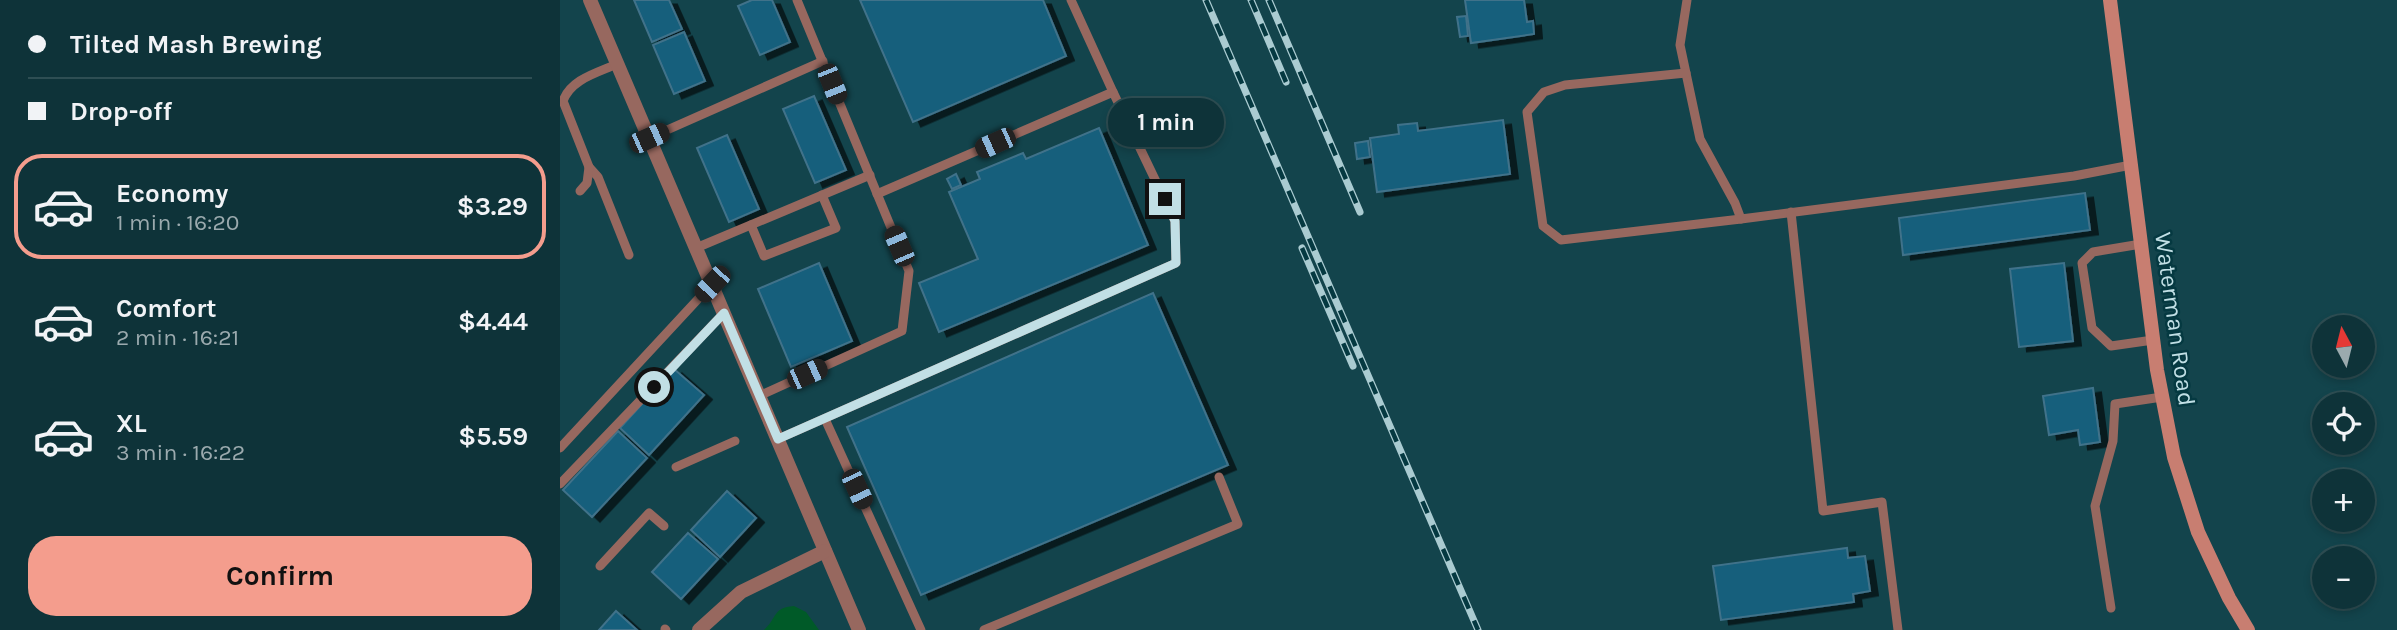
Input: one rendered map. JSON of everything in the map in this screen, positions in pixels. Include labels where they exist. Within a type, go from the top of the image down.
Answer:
[{"type":"main road","name":"Waterman Road","points":[[2110,0],[2153,340],[2174,457],[2198,532],[2229,598],[2248,630]]},
{"type":"street","points":[[590,0],[859,630]]},
{"type":"street","points":[[699,630],[741,592],[825,551]]},
{"type":"lane","points":[[760,396],[902,331],[909,271],[797,0]]},
{"type":"lane","points":[[778,439],[1176,263],[1175,221],[1070,0]]},
{"type":"lane","points":[[1687,0],[1680,45],[1700,139],[1741,219]]},
{"type":"lane","points":[[649,138],[823,61]]},
{"type":"lane","points":[[617,64],[573,84],[563,102],[589,167],[598,177],[629,255]]},
{"type":"lane","points":[[1686,74],[1565,85],[1544,92],[1527,112],[1543,226],[1561,240],[2074,176],[2131,165]]},
{"type":"lane","points":[[877,194],[1113,92]]},
{"type":"lane","points":[[580,191],[587,183],[589,167]]},
{"type":"lane","points":[[696,248],[870,175]]},
{"type":"lane","points":[[751,225],[764,256],[835,228],[822,195]]},
{"type":"lane","points":[[1791,212],[1824,511],[1882,502],[1898,630]]},
{"type":"lane","points":[[2141,244],[2093,253],[2082,263],[2092,328],[2111,345],[2153,340]]},
{"type":"lane","points":[[560,448],[712,284]]},
{"type":"lane","points":[[560,484],[724,313]]},
{"type":"lane","points":[[2111,608],[2095,506],[2113,441],[2115,404],[2162,397]]},
{"type":"lane","points":[[825,419],[921,630]]},
{"type":"lane","points":[[676,467],[736,440]]},
{"type":"lane","points":[[984,630],[1238,524],[1219,477]]},
{"type":"lane","points":[[600,566],[649,513],[664,526]]},
{"type":"green space","points":[[794,606],[806,612],[819,630],[764,630],[779,611]]},
{"type":"building","points":[[634,0],[669,0],[682,29],[652,42]]},
{"type":"building","points":[[752,0],[772,0],[790,42],[760,55],[738,6]]},
{"type":"building","points":[[860,0],[1043,0],[1066,56],[913,122]]},
{"type":"building","points":[[1465,0],[1524,0],[1527,22],[1533,21],[1534,34],[1471,43]]},
{"type":"building","points":[[1466,16],[1468,36],[1460,37],[1457,17]]},
{"type":"building","points":[[684,32],[705,81],[674,94],[653,45]]},
{"type":"building","points":[[814,96],[846,170],[815,183],[783,109]]},
{"type":"building","points":[[1503,120],[1510,174],[1377,192],[1370,138],[1399,134],[1398,125],[1417,123],[1418,131]]},
{"type":"building","points":[[1099,128],[1148,245],[939,332],[919,283],[978,259],[949,192],[980,179],[977,172],[1023,153],[1026,159]]},
{"type":"building","points":[[727,135],[759,209],[729,222],[697,148]]},
{"type":"building","points":[[1368,141],[1370,157],[1357,159],[1355,143]]},
{"type":"building","points":[[956,174],[961,185],[952,189],[947,179]]},
{"type":"building","points":[[2085,193],[2090,230],[1903,255],[1899,218]]},
{"type":"building","points":[[819,263],[852,341],[791,367],[758,289]]},
{"type":"building","points":[[2064,263],[2073,341],[2019,347],[2010,269]]},
{"type":"building","points":[[1153,293],[1228,465],[921,595],[847,427]]},
{"type":"building","points":[[674,369],[704,395],[649,455],[620,428]]},
{"type":"building","points":[[2093,388],[2100,442],[2080,445],[2078,430],[2049,435],[2043,396]]},
{"type":"building","points":[[618,431],[647,458],[592,517],[563,490]]},
{"type":"building","points":[[727,491],[756,518],[720,557],[691,530]]},
{"type":"building","points":[[688,533],[718,559],[681,599],[652,572]]},
{"type":"building","points":[[1847,548],[1848,558],[1865,556],[1870,591],[1853,594],[1854,602],[1721,620],[1713,566]]},
{"type":"building","points":[[616,611],[637,630],[599,630]]},
{"type":"railway","points":[[1206,0],[1478,630]]},
{"type":"railway","points":[[1251,0],[1286,82]]},
{"type":"railway","points":[[1269,0],[1360,212]]},
{"type":"railway","points":[[1302,248],[1353,366]]},
{"type":"route","points":[[654,387],[724,313],[778,439],[1176,263],[1175,221],[1165,199]]}]
